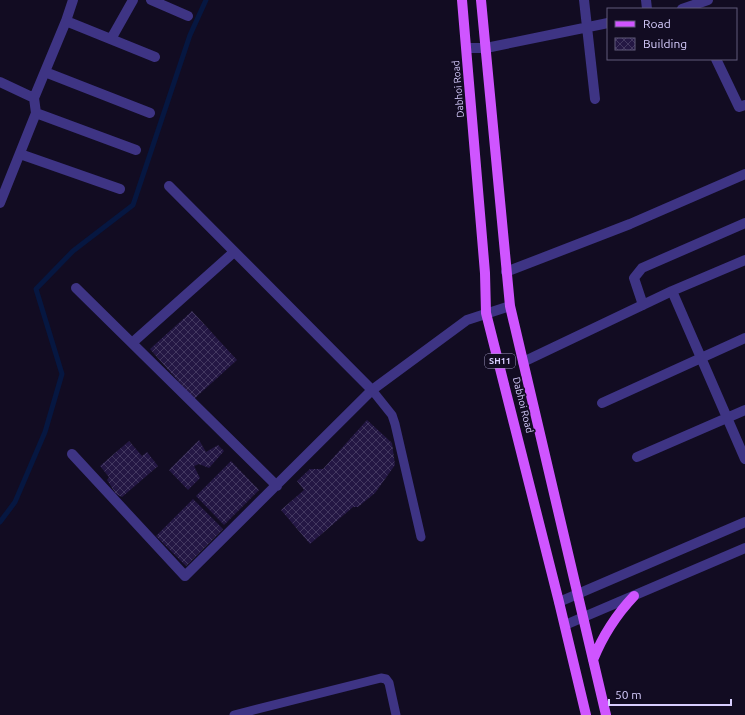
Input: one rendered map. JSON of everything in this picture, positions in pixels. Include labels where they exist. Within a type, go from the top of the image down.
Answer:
[{"type":"main road","name":"Dabhoi Road","points":[[462,0],[485,273],[486,313],[560,602],[586,715]]},
{"type":"main road","name":"Dabhoi Road","points":[[481,0],[510,306],[606,715]]},
{"type":"main road","points":[[593,660],[608,629],[621,610],[634,596]]},
{"type":"street","points":[[0,203],[36,114],[34,98],[66,21],[73,0]]},
{"type":"street","points":[[111,39],[133,0]]},
{"type":"street","points":[[151,0],[188,16]]},
{"type":"street","points":[[584,0],[595,98]]},
{"type":"street","points":[[687,8],[708,0]]},
{"type":"street","points":[[66,21],[155,57]]},
{"type":"street","points":[[467,48],[486,48],[607,23]]},
{"type":"street","points":[[716,60],[739,107],[745,105]]},
{"type":"street","points":[[45,72],[150,113]]},
{"type":"street","points":[[0,82],[34,98]]},
{"type":"street","points":[[36,114],[136,150]]},
{"type":"street","points":[[20,154],[120,189]]},
{"type":"street","points":[[506,272],[630,224],[745,174]]},
{"type":"street","points":[[169,186],[372,390]]},
{"type":"street","points":[[643,305],[634,278],[637,272],[642,268],[745,223]]},
{"type":"street","points":[[132,343],[234,252]]},
{"type":"street","points":[[523,362],[672,291],[745,260]]},
{"type":"street","points":[[76,288],[277,486]]},
{"type":"street","points":[[672,291],[745,459]]},
{"type":"street","points":[[72,454],[185,576],[372,390],[467,320],[510,306]]},
{"type":"street","points":[[602,403],[745,338]]},
{"type":"street","points":[[637,457],[745,410]]},
{"type":"street","points":[[560,602],[745,522]]},
{"type":"street","points":[[565,625],[745,548]]},
{"type":"lane","points":[[372,390],[392,415],[395,424],[421,537]]},
{"type":"lane","points":[[234,715],[381,678],[386,679],[389,683],[396,715]]},
{"type":"building","points":[[192,311],[237,360],[194,399],[150,349]]},
{"type":"building","points":[[367,420],[392,443],[395,465],[375,493],[358,507],[353,507],[310,544],[281,510],[304,490],[297,481],[310,469],[323,469]]},
{"type":"building","points":[[199,440],[206,452],[218,445],[224,451],[209,468],[199,464],[194,466],[200,478],[188,490],[169,470]]},
{"type":"building","points":[[129,441],[142,456],[147,452],[158,466],[122,497],[116,494],[107,480],[109,477],[100,466]]},
{"type":"building","points":[[231,461],[259,490],[224,525],[196,496]]},
{"type":"building","points":[[193,499],[223,529],[186,566],[156,536]]},
{"type":"waterway","points":[[0,522],[15,502],[45,432],[62,374],[36,289],[73,251],[133,205],[190,35],[206,0]]}]
